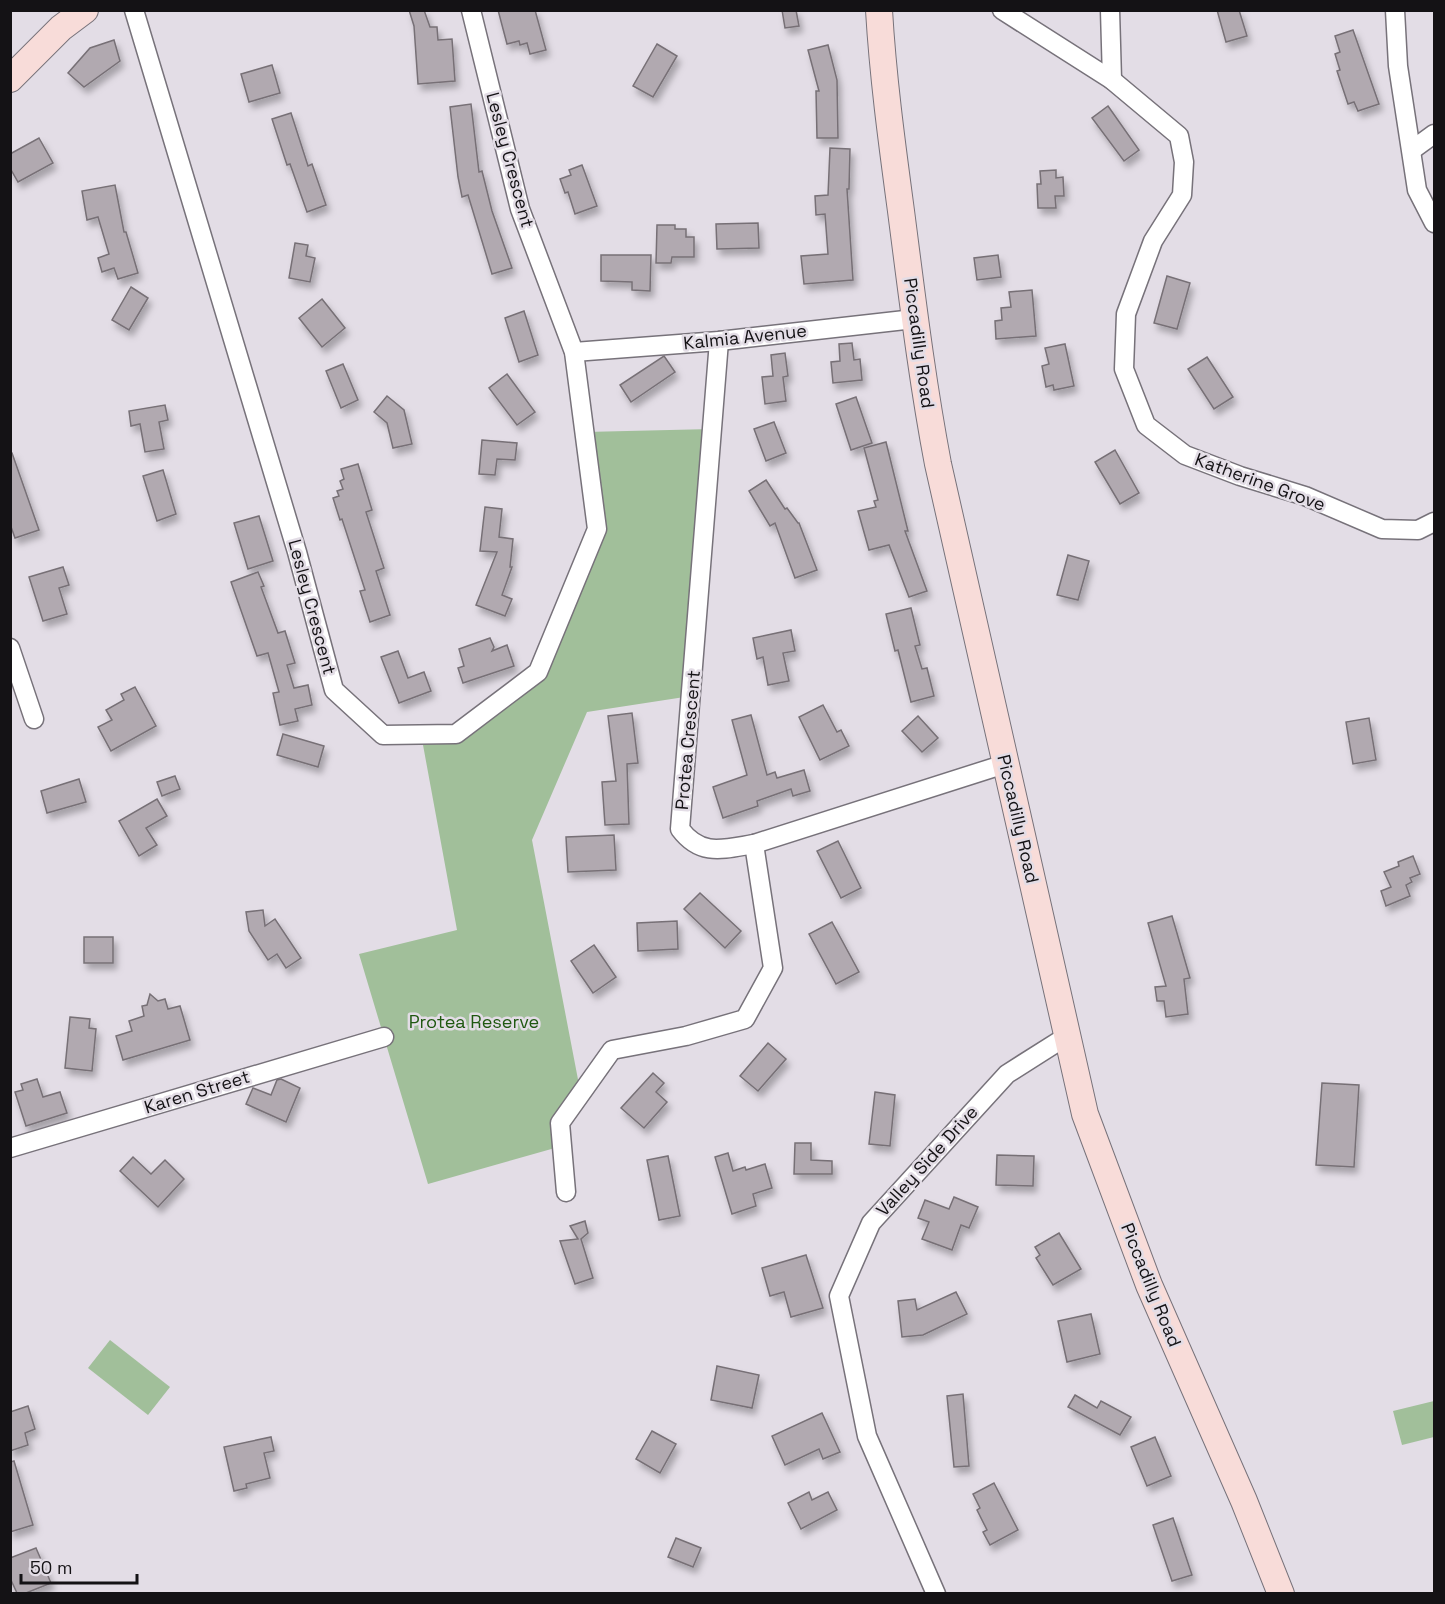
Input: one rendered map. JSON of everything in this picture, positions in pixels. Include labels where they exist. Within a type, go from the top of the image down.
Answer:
[{"type":"main road","points":[[10,79],[61,28],[85,10]]},
{"type":"main road","name":"Piccadilly Road","points":[[879,10],[882,65],[914,319],[938,464],[1085,1114],[1149,1285],[1244,1501],[1281,1593]]},
{"type":"street","name":"Lesley Crescent","points":[[134,10],[297,552],[334,690],[383,735],[456,734],[538,672],[597,529],[574,352],[520,209],[471,10]]},
{"type":"street","name":"Katherine Grove","points":[[1002,10],[1112,80],[1179,136],[1184,162],[1182,195],[1153,241],[1126,314],[1125,369],[1146,425],[1185,455],[1240,476],[1305,496],[1382,529],[1418,530],[1434,522]]},
{"type":"street","points":[[1110,10],[1112,80]]},
{"type":"street","points":[[1395,10],[1398,66],[1417,190],[1434,223]]},
{"type":"street","points":[[1412,150],[1434,134]]},
{"type":"street","name":"Kalmia Avenue","points":[[574,352],[719,341],[914,319]]},
{"type":"street","name":"Protea Crescent","points":[[719,341],[680,829],[690,842],[713,850],[754,844],[1005,764]]},
{"type":"street","points":[[10,648],[34,719]]},
{"type":"street","points":[[566,1192],[560,1123],[612,1050],[686,1036],[745,1019],[773,968],[754,844]]},
{"type":"street","name":"Valley Side Drive","points":[[936,1593],[867,1436],[839,1296],[871,1223],[1007,1074],[1067,1036]]},
{"type":"street","name":"Karen Street","points":[[10,1148],[384,1037]]},
{"type":"green space","name":"Protea Reserve","points":[[712,429],[691,696],[587,712],[532,840],[581,1095],[560,1123],[562,1146],[428,1184],[359,954],[457,930],[421,734],[456,734],[539,672],[597,529],[585,432]]},
{"type":"green space","points":[[110,1340],[170,1387],[148,1415],[88,1368]]},
{"type":"green space","points":[[1434,1401],[1434,1437],[1402,1445],[1393,1411]]},
{"type":"building","points":[[409,10],[424,10],[430,27],[437,27],[438,40],[452,39],[455,81],[418,84],[414,26]]},
{"type":"building","points":[[498,10],[535,10],[546,50],[530,54],[527,43],[520,45],[519,41],[507,44]]},
{"type":"building","points":[[782,10],[796,10],[799,26],[785,28]]},
{"type":"building","points":[[1217,10],[1239,10],[1247,36],[1226,42]]},
{"type":"building","points":[[1353,30],[1379,104],[1358,111],[1354,102],[1348,104],[1337,71],[1340,70],[1335,54],[1340,52],[1335,36]]},
{"type":"building","points":[[114,40],[120,61],[84,87],[68,73],[90,48]]},
{"type":"building","points":[[657,44],[677,56],[653,97],[633,86]]},
{"type":"building","points":[[828,45],[837,80],[838,138],[817,138],[816,91],[819,91],[808,50]]},
{"type":"building","points":[[272,65],[280,93],[249,102],[241,74]]},
{"type":"building","points":[[471,104],[479,172],[482,171],[492,211],[512,268],[492,274],[468,195],[462,197],[458,177],[450,107]]},
{"type":"building","points":[[1108,106],[1139,150],[1124,161],[1092,118]]},
{"type":"building","points":[[291,113],[308,166],[312,164],[326,205],[307,212],[290,164],[287,165],[272,119]]},
{"type":"building","points":[[39,138],[53,163],[18,182],[10,168],[10,154]]},
{"type":"building","points":[[830,148],[850,149],[849,189],[847,189],[853,280],[804,284],[801,256],[828,254],[825,214],[816,215],[815,196],[828,195]]},
{"type":"building","points":[[582,165],[597,206],[575,214],[568,192],[565,193],[560,179],[571,175],[569,170]]},
{"type":"building","points":[[1056,170],[1056,178],[1063,177],[1064,196],[1055,196],[1056,208],[1038,208],[1037,184],[1041,184],[1040,171]]},
{"type":"building","points":[[115,185],[124,232],[126,232],[138,273],[118,279],[114,268],[102,272],[98,258],[109,254],[98,217],[87,220],[82,191]]},
{"type":"building","points":[[758,223],[759,248],[717,249],[716,224]]},
{"type":"building","points":[[657,225],[675,225],[675,229],[686,229],[686,237],[694,237],[694,257],[672,257],[671,263],[656,263]]},
{"type":"building","points":[[295,243],[308,245],[306,256],[315,258],[310,282],[289,278]]},
{"type":"building","points":[[601,255],[651,255],[650,291],[632,290],[632,282],[601,281]]},
{"type":"building","points":[[998,255],[1001,277],[977,280],[974,258]]},
{"type":"building","points":[[1167,276],[1190,283],[1177,329],[1154,323]]},
{"type":"building","points":[[131,287],[148,298],[129,330],[112,320]]},
{"type":"building","points":[[1032,290],[1036,336],[996,339],[995,321],[1002,320],[1001,308],[1011,307],[1009,292]]},
{"type":"building","points":[[322,299],[345,328],[322,347],[299,318]]},
{"type":"building","points":[[524,311],[538,355],[519,362],[505,318]]},
{"type":"building","points":[[852,343],[854,360],[860,359],[862,380],[833,383],[831,362],[840,361],[839,344]]},
{"type":"building","points":[[1065,344],[1074,386],[1054,390],[1053,385],[1046,387],[1042,366],[1049,364],[1045,348]]},
{"type":"building","points":[[785,353],[788,376],[783,377],[786,401],[765,404],[762,377],[773,376],[771,355]]},
{"type":"building","points":[[664,356],[675,372],[631,402],[620,385]]},
{"type":"building","points":[[1207,357],[1233,397],[1214,409],[1188,369]]},
{"type":"building","points":[[343,364],[358,400],[341,408],[326,371]]},
{"type":"building","points":[[507,374],[535,412],[517,425],[489,388]]},
{"type":"building","points":[[387,396],[404,410],[412,444],[393,448],[387,423],[374,412]]},
{"type":"building","points":[[856,397],[872,443],[851,450],[836,404]]},
{"type":"building","points":[[165,405],[168,420],[159,422],[164,449],[145,452],[140,424],[131,426],[129,411]]},
{"type":"building","points":[[774,422],[786,453],[766,461],[754,429]]},
{"type":"building","points":[[482,440],[517,443],[515,460],[497,459],[495,475],[479,474]]},
{"type":"building","points":[[886,442],[908,531],[905,531],[927,591],[909,597],[889,545],[869,550],[858,511],[876,507],[874,501],[878,500],[864,448]]},
{"type":"building","points":[[1115,450],[1139,493],[1120,504],[1095,462]]},
{"type":"building","points":[[10,453],[12,453],[39,530],[15,538],[10,524]]},
{"type":"building","points":[[358,464],[372,510],[366,512],[384,568],[376,571],[390,615],[370,622],[360,591],[365,590],[333,498],[339,496],[337,491],[343,489],[340,481],[344,479],[341,469]]},
{"type":"building","points":[[163,470],[176,514],[157,521],[143,476]]},
{"type":"building","points":[[766,480],[785,509],[787,508],[799,523],[817,570],[795,578],[775,523],[770,526],[749,491]]},
{"type":"building","points":[[485,507],[502,509],[499,537],[513,539],[510,567],[512,567],[502,595],[512,599],[505,616],[476,605],[497,552],[480,551]]},
{"type":"building","points":[[259,516],[273,561],[248,569],[234,523]]},
{"type":"building","points":[[1068,555],[1089,561],[1078,600],[1057,595]]},
{"type":"building","points":[[63,567],[69,585],[59,588],[67,614],[43,621],[29,577]]},
{"type":"building","points":[[258,572],[264,586],[261,587],[278,633],[285,631],[295,663],[287,665],[294,688],[308,685],[312,705],[295,709],[298,721],[280,725],[273,693],[279,692],[268,653],[257,656],[231,582]]},
{"type":"building","points":[[911,608],[920,645],[915,646],[922,669],[927,668],[934,696],[911,702],[886,614]]},
{"type":"building","points":[[791,630],[795,651],[783,653],[789,681],[768,685],[763,657],[757,659],[753,638]]},
{"type":"building","points":[[490,638],[494,647],[492,651],[507,645],[514,666],[463,683],[458,668],[464,666],[459,649]]},
{"type":"building","points":[[398,651],[408,678],[424,672],[431,691],[399,703],[381,657]]},
{"type":"building","points":[[135,687],[156,726],[111,751],[98,727],[112,720],[106,710],[124,700],[121,694]]},
{"type":"building","points":[[823,705],[837,732],[841,730],[849,746],[820,760],[799,717]]},
{"type":"building","points":[[632,713],[638,763],[627,764],[629,824],[605,825],[602,782],[616,781],[608,716]]},
{"type":"building","points":[[751,715],[767,775],[775,772],[777,778],[804,770],[810,791],[793,796],[791,789],[757,801],[758,806],[723,818],[713,787],[747,775],[732,720]]},
{"type":"building","points":[[918,716],[938,738],[922,752],[902,731]]},
{"type":"building","points":[[1369,718],[1376,760],[1353,764],[1346,722]]},
{"type":"building","points":[[283,734],[324,746],[318,767],[277,755]]},
{"type":"building","points":[[175,776],[180,789],[162,796],[157,782]]},
{"type":"building","points":[[79,779],[86,802],[47,813],[41,791]]},
{"type":"building","points":[[157,799],[167,816],[146,828],[157,845],[139,856],[119,821]]},
{"type":"building","points":[[614,835],[616,870],[568,872],[566,837]]},
{"type":"building","points":[[838,841],[861,888],[841,898],[817,851]]},
{"type":"building","points":[[1413,856],[1420,874],[1410,878],[1412,882],[1406,885],[1410,896],[1386,906],[1381,891],[1391,887],[1384,872],[1399,866],[1398,862]]},
{"type":"building","points":[[700,893],[741,931],[725,948],[684,909]]},
{"type":"building","points":[[263,910],[265,926],[275,919],[301,958],[286,968],[277,954],[268,960],[249,931],[246,912]]},
{"type":"building","points":[[1172,916],[1190,978],[1184,979],[1188,1014],[1166,1017],[1164,1001],[1157,1001],[1155,987],[1166,986],[1148,923]]},
{"type":"building","points":[[677,921],[678,949],[638,951],[637,923]]},
{"type":"building","points":[[832,922],[859,972],[836,984],[809,934]]},
{"type":"building","points":[[84,937],[113,937],[113,963],[84,963]]},
{"type":"building","points":[[594,945],[616,977],[593,993],[571,961]]},
{"type":"building","points":[[150,994],[158,1001],[165,999],[168,1009],[180,1006],[190,1040],[123,1060],[116,1036],[132,1031],[129,1021],[144,1016],[142,1006],[147,1005]]},
{"type":"building","points":[[70,1017],[90,1019],[89,1028],[96,1029],[92,1071],[65,1068]]},
{"type":"building","points":[[768,1043],[786,1059],[758,1091],[740,1076]]},
{"type":"building","points":[[653,1073],[664,1083],[656,1092],[667,1102],[644,1128],[621,1108]]},
{"type":"building","points":[[37,1079],[43,1097],[60,1092],[67,1113],[26,1126],[15,1092],[23,1090],[21,1084]]},
{"type":"building","points":[[281,1079],[300,1088],[286,1122],[246,1104],[253,1088],[271,1095],[277,1080]]},
{"type":"building","points":[[1322,1083],[1359,1085],[1354,1167],[1316,1165]]},
{"type":"building","points":[[875,1092],[895,1095],[890,1146],[869,1144]]},
{"type":"building","points":[[795,1143],[811,1143],[811,1160],[832,1161],[832,1174],[794,1174]]},
{"type":"building","points":[[728,1153],[733,1171],[745,1167],[746,1170],[765,1164],[772,1188],[753,1194],[756,1206],[732,1214],[715,1157]]},
{"type":"building","points":[[997,1155],[1034,1156],[1033,1186],[996,1185]]},
{"type":"building","points":[[668,1156],[680,1216],[659,1220],[647,1160]]},
{"type":"building","points":[[133,1157],[151,1174],[165,1160],[184,1179],[158,1207],[120,1171]]},
{"type":"building","points":[[954,1197],[978,1207],[969,1228],[961,1225],[952,1250],[922,1239],[929,1222],[918,1218],[925,1200],[949,1209]]},
{"type":"building","points":[[585,1221],[588,1233],[581,1239],[593,1278],[575,1284],[560,1241],[578,1239],[570,1226]]},
{"type":"building","points":[[1059,1233],[1081,1269],[1053,1285],[1036,1258],[1040,1255],[1035,1247]]},
{"type":"building","points":[[806,1255],[823,1308],[791,1317],[784,1292],[770,1296],[762,1268]]},
{"type":"building","points":[[956,1292],[967,1314],[923,1335],[902,1337],[898,1301],[915,1299],[917,1310]]},
{"type":"building","points":[[1091,1314],[1100,1354],[1067,1362],[1058,1321]]},
{"type":"building","points":[[717,1366],[759,1375],[752,1408],[711,1400]]},
{"type":"building","points":[[963,1394],[969,1466],[954,1467],[947,1396]]},
{"type":"building","points":[[1075,1395],[1097,1408],[1101,1401],[1131,1417],[1120,1435],[1068,1407]]},
{"type":"building","points":[[28,1406],[35,1429],[25,1433],[28,1445],[10,1451],[10,1412]]},
{"type":"building","points":[[822,1413],[840,1452],[823,1459],[819,1449],[785,1465],[772,1436]]},
{"type":"building","points":[[652,1431],[676,1444],[660,1473],[636,1459]]},
{"type":"building","points":[[271,1437],[274,1451],[264,1453],[270,1478],[246,1484],[247,1488],[234,1491],[224,1447]]},
{"type":"building","points":[[1155,1437],[1171,1476],[1147,1486],[1131,1447]]},
{"type":"building","points":[[14,1461],[33,1525],[10,1532],[10,1462]]},
{"type":"building","points":[[994,1483],[1018,1530],[990,1545],[983,1532],[987,1530],[977,1510],[980,1508],[973,1494]]},
{"type":"building","points":[[809,1492],[812,1500],[828,1492],[837,1510],[801,1529],[788,1503]]},
{"type":"building","points":[[1173,1518],[1192,1575],[1172,1581],[1153,1525]]},
{"type":"building","points":[[676,1538],[701,1548],[693,1567],[668,1557]]},
{"type":"building","points":[[36,1548],[51,1583],[26,1593],[17,1593],[10,1578],[10,1558]]}]
